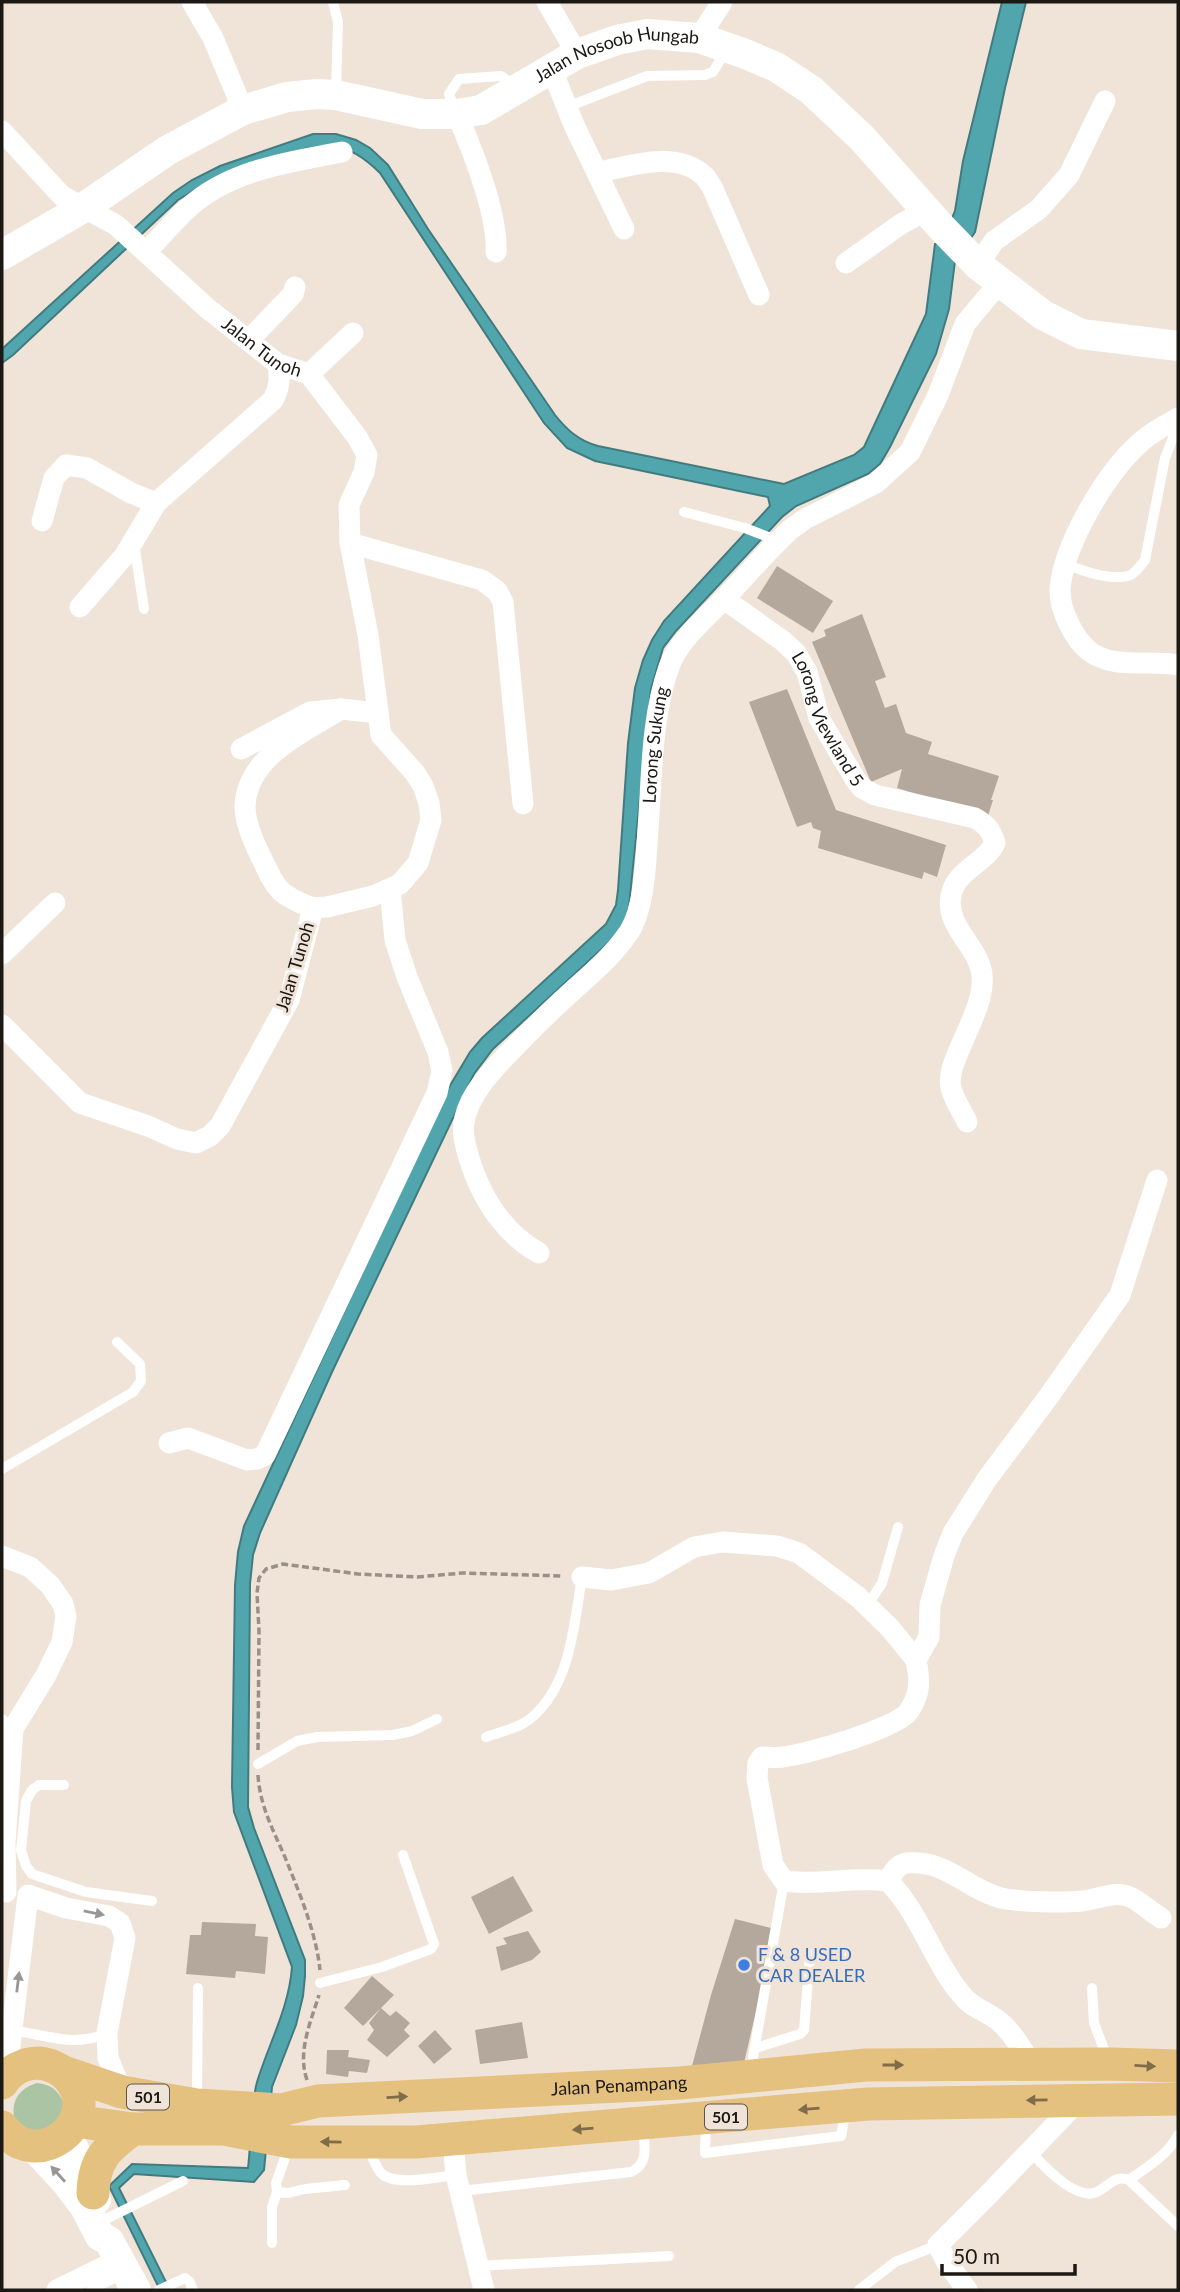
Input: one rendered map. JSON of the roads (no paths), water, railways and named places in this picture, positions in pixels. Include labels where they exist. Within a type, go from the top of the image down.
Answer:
[{"type":"main road","name":"Jalan Nosoob Hungab","points":[[2,256],[83,208],[168,150],[243,110],[287,97],[317,94],[336,95],[422,114],[457,114],[481,110],[577,54],[617,40],[648,34],[699,38],[776,67],[811,90],[862,138],[981,267],[1043,315],[1082,334],[1178,346]]},
{"type":"main road","name":"Jalan Penampang","points":[[282,2130],[318,2102],[680,2083],[755,2062],[1178,2066]]},
{"type":"main road","name":"Jalan Penampang","points":[[4,2078],[16,2068],[36,2063],[46,2064],[63,2073],[122,2092],[197,2105],[230,2119],[367,2143],[453,2141],[846,2106],[1178,2099]]},
{"type":"main road","points":[[11,2134],[51,2143],[71,2127],[78,2095],[63,2073]]},
{"type":"main road","name":"Jalan Penampang","points":[[71,2127],[132,2129],[230,2119]]},
{"type":"main road","points":[[71,2127],[118,2237]]},
{"type":"main road","points":[[118,2237],[93,2178],[103,2155],[111,2145],[132,2129]]},
{"type":"main road","points":[[11,2134],[66,2182],[85,2207],[100,2236],[118,2237]]},
{"type":"street","points":[[192,2],[214,38],[243,110]]},
{"type":"street","points":[[547,2],[577,54]]},
{"type":"street","points":[[699,38],[722,2]]},
{"type":"street","points":[[552,70],[624,229]]},
{"type":"street","name":"Lorong Sukung","points":[[538,1254],[513,1235],[482,1193],[463,1134],[465,1117],[482,1084],[497,1066],[543,1018],[610,956],[630,931],[640,901],[660,703],[669,665],[695,628],[724,599],[773,539],[804,519],[876,483],[910,452],[938,395],[965,324],[981,267],[995,241],[1039,209],[1069,175],[1105,102]]},
{"type":"street","points":[[457,114],[470,144],[492,216],[497,235],[496,252]]},
{"type":"street","name":"Jalan Tunoh","points":[[2,131],[62,196],[116,225],[207,308],[278,364],[309,374],[357,437],[367,455],[364,472],[349,505],[350,542],[368,635],[381,735],[423,786],[429,803],[430,820],[418,863],[400,884],[344,903],[313,908],[289,1000],[232,1107],[210,1136],[195,1143],[177,1139],[80,1102],[2,1025]]},
{"type":"street","points":[[143,249],[188,208],[225,183],[285,162],[342,152]]},
{"type":"street","points":[[599,172],[647,162],[676,162],[703,175],[713,189],[759,295]]},
{"type":"street","points":[[846,263],[901,224],[934,219]]},
{"type":"street","points":[[248,340],[293,294],[295,287]]},
{"type":"street","points":[[309,374],[353,333]]},
{"type":"street","points":[[80,607],[134,541],[156,503],[273,400],[280,379],[278,364]]},
{"type":"street","points":[[1178,418],[1143,439],[1124,460],[1078,530],[1064,564],[1060,592],[1077,638],[1091,652],[1117,662],[1178,665]]},
{"type":"street","points":[[42,521],[54,478],[66,465],[87,468],[131,493],[156,503]]},
{"type":"street","points":[[350,542],[482,580],[497,591],[503,601],[523,804]]},
{"type":"street","name":"Lorong Viewland 5","points":[[724,599],[796,653],[807,672],[819,718],[862,788],[875,795],[975,818],[987,825],[992,834],[995,844],[992,851],[963,873],[951,895],[956,927],[979,965],[982,975],[981,996],[951,1072],[950,1087],[968,1122]]},
{"type":"street","points":[[313,908],[290,900],[275,887],[253,840],[245,806],[253,776],[278,749],[341,709]]},
{"type":"street","points":[[241,749],[310,712],[341,709],[378,713]]},
{"type":"street","points":[[169,1443],[188,1438],[247,1460],[265,1455],[436,1093],[442,1071],[438,1052],[407,977],[396,940],[390,889]]},
{"type":"street","points":[[2,954],[55,903]]},
{"type":"street","points":[[916,1660],[929,1637],[930,1605],[953,1533],[986,1479],[1120,1295],[1157,1180]]},
{"type":"street","points":[[582,1577],[611,1580],[649,1573],[694,1547],[723,1542],[776,1546],[799,1553],[834,1577],[890,1628],[916,1660],[920,1681],[908,1714],[867,1735],[784,1757],[762,1757],[758,1763],[757,1778],[773,1865],[784,1881],[802,1884],[849,1878],[888,1881],[909,1907],[948,1978],[963,1997],[1001,2023],[1032,2065]]},
{"type":"street","points":[[2,1556],[30,1567],[50,1585],[63,1604],[66,1616],[62,1642],[46,1675],[7,1724],[4,1892]]},
{"type":"street","points":[[888,1881],[898,1867],[906,1863],[935,1865],[957,1874],[983,1891],[1003,1898],[1083,1901],[1120,1895],[1130,1897],[1161,1918]]},
{"type":"street","points":[[4,2078],[7,2029],[28,1895],[66,1908],[109,1916],[126,1911],[125,1938],[107,2033],[108,2058],[122,2092]]},
{"type":"street","points":[[942,2253],[1080,2099]]},
{"type":"street","points":[[453,2141],[458,2183],[484,2290]]},
{"type":"street","points":[[57,2290],[118,2237]]},
{"type":"street","points":[[942,2253],[949,2280],[955,2290]]},
{"type":"street","points":[[942,2253],[967,2290]]},
{"type":"lane","points":[[333,2],[338,22],[336,95]]},
{"type":"lane","points":[[567,107],[647,76],[705,75],[713,72],[727,48]]},
{"type":"lane","points":[[1064,564],[1102,576],[1128,576],[1136,571],[1145,560],[1165,458],[1178,425]]},
{"type":"lane","points":[[684,512],[745,528],[773,539]]},
{"type":"lane","points":[[134,541],[144,609]]},
{"type":"lane","points":[[2,1469],[133,1392],[141,1381],[141,1364],[117,1342]]},
{"type":"lane","points":[[867,1606],[882,1583],[898,1527]]},
{"type":"lane","points":[[486,1737],[530,1720],[548,1701],[561,1677],[582,1577]]},
{"type":"lane","points":[[258,1764],[297,1741],[317,1737],[393,1735],[412,1731],[437,1719]]},
{"type":"lane","points":[[64,1785],[40,1785],[32,1790],[26,1801],[21,1850],[26,1866],[32,1874],[86,1892],[126,1911],[152,1901]]},
{"type":"lane","points":[[320,1983],[382,1967],[431,1949],[434,1944],[403,1855]]},
{"type":"lane","points":[[755,2062],[784,1881]]},
{"type":"lane","points":[[4,1892],[28,1895]]},
{"type":"lane","points":[[755,2062],[804,2030],[810,1954],[848,1952]]},
{"type":"lane","points":[[197,2105],[198,1988]]},
{"type":"lane","points":[[1092,1988],[1094,2023],[1109,2064]]},
{"type":"lane","points":[[7,2029],[66,2040],[93,2040],[107,2033]]},
{"type":"lane","points":[[367,2143],[379,2171],[387,2178],[403,2180],[458,2183],[631,2172],[643,2164],[645,2158],[643,2124]]},
{"type":"lane","points":[[272,2243],[272,2207],[277,2192],[282,2130]]},
{"type":"lane","points":[[1129,2180],[1162,2155],[1178,2135]]},
{"type":"lane","points":[[1030,2152],[1063,2183],[1085,2194],[1102,2191],[1114,2179],[1122,2177],[1129,2180],[1178,2226]]},
{"type":"lane","points":[[91,2290],[118,2237],[183,2181]]},
{"type":"lane","points":[[277,2192],[288,2193],[345,2185]]},
{"type":"lane","points":[[859,2290],[895,2262],[942,2253]]},
{"type":"lane","points":[[477,2266],[669,2256]]},
{"type":"lane","points":[[159,2290],[185,2278],[193,2290]]},
{"type":"water","points":[[1002,2],[1026,2],[975,232],[955,261],[949,309],[936,354],[880,464],[868,474],[796,506],[782,517],[663,648],[651,689],[629,906],[625,920],[617,934],[493,1049],[474,1074],[332,1372],[260,1533],[253,1555],[250,1584],[248,1807],[305,1960],[303,1996],[296,2025],[272,2087],[264,2170],[254,2182],[134,2174],[119,2188],[170,2290],[160,2290],[109,2186],[132,2164],[248,2168],[255,2091],[283,2011],[292,1967],[234,1812],[232,1787],[235,1585],[244,1526],[448,1089],[470,1052],[606,924],[616,905],[628,743],[635,688],[643,660],[664,621],[770,506],[768,497],[595,461],[567,448],[544,423],[380,173],[359,155],[340,147],[307,148],[211,180],[178,200],[2,363],[2,349],[173,193],[192,180],[220,166],[313,134],[336,134],[370,148],[388,165],[428,229],[555,415],[574,434],[598,446],[784,484],[854,455],[864,447],[926,314],[935,244],[942,242],[955,211],[963,161]]},
{"type":"place","name":"F & 8 USED CAR DEALER","points":[[744,1965]]}]
